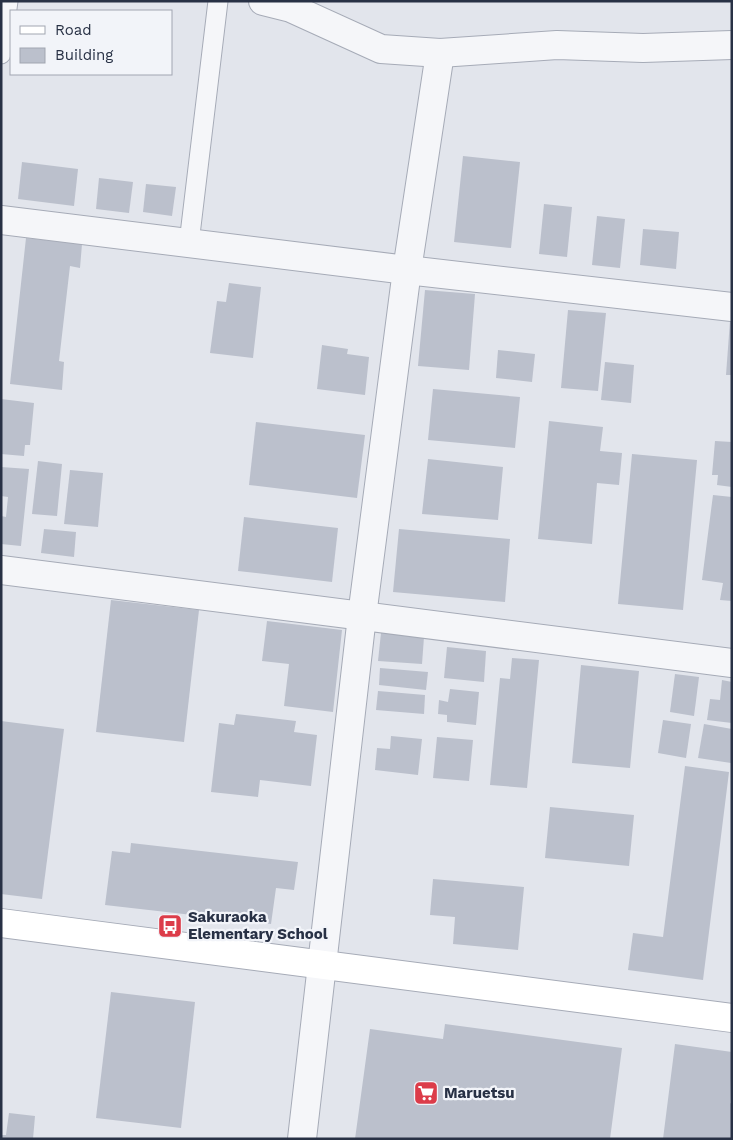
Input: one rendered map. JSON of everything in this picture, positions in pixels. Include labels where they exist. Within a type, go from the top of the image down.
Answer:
[{"type":"street","points":[[263,1],[291,8],[381,49],[440,52],[557,45],[643,48],[732,45]]},
{"type":"street","points":[[302,1139],[324,965],[362,616],[407,270],[440,52]]},
{"type":"street","points":[[1,220],[407,270],[732,307]]},
{"type":"street","points":[[1,570],[732,664]]},
{"type":"street","points":[[1,923],[732,1018]]},
{"type":"lane","points":[[1,54],[8,1]]},
{"type":"lane","points":[[189,243],[218,1]]},
{"type":"building","points":[[463,156],[520,162],[511,248],[454,242]]},
{"type":"building","points":[[22,162],[78,169],[74,206],[18,199]]},
{"type":"building","points":[[99,178],[133,182],[129,213],[96,209]]},
{"type":"building","points":[[146,184],[176,187],[172,216],[143,212]]},
{"type":"building","points":[[544,204],[572,207],[567,257],[539,254]]},
{"type":"building","points":[[597,216],[625,219],[620,268],[592,265]]},
{"type":"building","points":[[643,229],[679,232],[676,269],[640,265]]},
{"type":"building","points":[[26,238],[82,244],[80,268],[70,266],[59,361],[64,362],[62,390],[10,384]]},
{"type":"building","points":[[229,283],[261,287],[253,358],[210,353],[217,301],[226,302]]},
{"type":"building","points":[[425,290],[475,294],[469,370],[418,366]]},
{"type":"building","points":[[568,310],[606,313],[598,391],[561,388]]},
{"type":"building","points":[[730,321],[732,321],[732,375],[726,375]]},
{"type":"building","points":[[322,345],[348,349],[347,354],[369,357],[365,395],[317,389]]},
{"type":"building","points":[[498,350],[535,354],[532,382],[496,378]]},
{"type":"building","points":[[605,362],[634,365],[631,403],[601,400]]},
{"type":"building","points":[[433,389],[520,397],[515,448],[428,440]]},
{"type":"building","points":[[1,399],[34,403],[30,445],[25,445],[24,456],[1,454]]},
{"type":"building","points":[[549,421],[603,427],[600,451],[622,453],[619,485],[597,483],[592,544],[538,539]]},
{"type":"building","points":[[256,422],[365,435],[357,498],[249,485]]},
{"type":"building","points":[[715,441],[732,442],[732,487],[717,485],[718,475],[712,475]]},
{"type":"building","points":[[632,454],[697,460],[683,610],[618,604]]},
{"type":"building","points":[[428,459],[503,467],[498,520],[422,514]]},
{"type":"building","points":[[38,461],[62,464],[57,516],[32,514]]},
{"type":"building","points":[[1,467],[29,469],[21,546],[1,544],[1,516],[6,517],[8,497],[1,496]]},
{"type":"building","points":[[70,470],[103,473],[98,527],[64,524]]},
{"type":"building","points":[[713,495],[732,497],[732,601],[720,600],[723,583],[702,580]]},
{"type":"building","points":[[244,517],[338,528],[332,582],[238,571]]},
{"type":"building","points":[[44,529],[76,532],[74,557],[41,553]]},
{"type":"building","points":[[399,529],[510,539],[505,602],[393,592]]},
{"type":"building","points":[[111,600],[199,610],[184,742],[96,732]]},
{"type":"building","points":[[267,621],[342,630],[333,712],[284,706],[289,664],[262,661]]},
{"type":"building","points":[[381,633],[424,637],[422,664],[378,661]]},
{"type":"building","points":[[447,647],[486,651],[484,682],[444,678]]},
{"type":"building","points":[[512,658],[539,660],[527,788],[490,785],[500,678],[510,679]]},
{"type":"building","points":[[581,665],[639,671],[630,768],[572,763]]},
{"type":"building","points":[[380,668],[428,672],[426,690],[379,685]]},
{"type":"building","points":[[675,674],[699,677],[694,716],[670,712]]},
{"type":"building","points":[[722,680],[732,682],[732,723],[707,720],[710,699],[720,700]]},
{"type":"building","points":[[450,689],[479,692],[476,725],[447,722],[447,715],[438,714],[439,700],[448,702]]},
{"type":"building","points":[[378,691],[425,695],[424,714],[376,710]]},
{"type":"building","points":[[236,714],[296,721],[294,732],[317,735],[311,786],[260,780],[258,797],[211,792],[219,723],[234,725]]},
{"type":"building","points":[[663,720],[691,724],[686,758],[658,753]]},
{"type":"building","points":[[1,721],[64,729],[42,899],[1,894]]},
{"type":"building","points":[[704,724],[732,729],[731,763],[698,758]]},
{"type":"building","points":[[391,736],[422,739],[418,775],[375,770],[377,748],[390,749]]},
{"type":"building","points":[[437,737],[473,740],[469,781],[433,778]]},
{"type":"building","points":[[685,766],[729,772],[703,980],[628,970],[633,933],[663,937]]},
{"type":"building","points":[[550,807],[634,815],[629,866],[545,858]]},
{"type":"building","points":[[131,843],[298,862],[294,890],[276,888],[271,924],[105,905],[112,851],[130,853]]},
{"type":"building","points":[[433,879],[524,887],[518,950],[453,944],[455,917],[430,915]]},
{"type":"building","points":[[111,992],[195,1002],[181,1128],[96,1118]]},
{"type":"building","points":[[445,1024],[622,1048],[610,1139],[355,1139],[370,1029],[443,1039]]},
{"type":"building","points":[[675,1044],[732,1052],[730,1103],[732,1104],[732,1139],[663,1139]]},
{"type":"building","points":[[9,1113],[35,1116],[33,1139],[1,1139],[1,1135],[6,1135]]},
{"type":"place","name":"Sakuraoka Elementary School","points":[[170,926]]},
{"type":"place","name":"Maruetsu","points":[[426,1093]]}]
